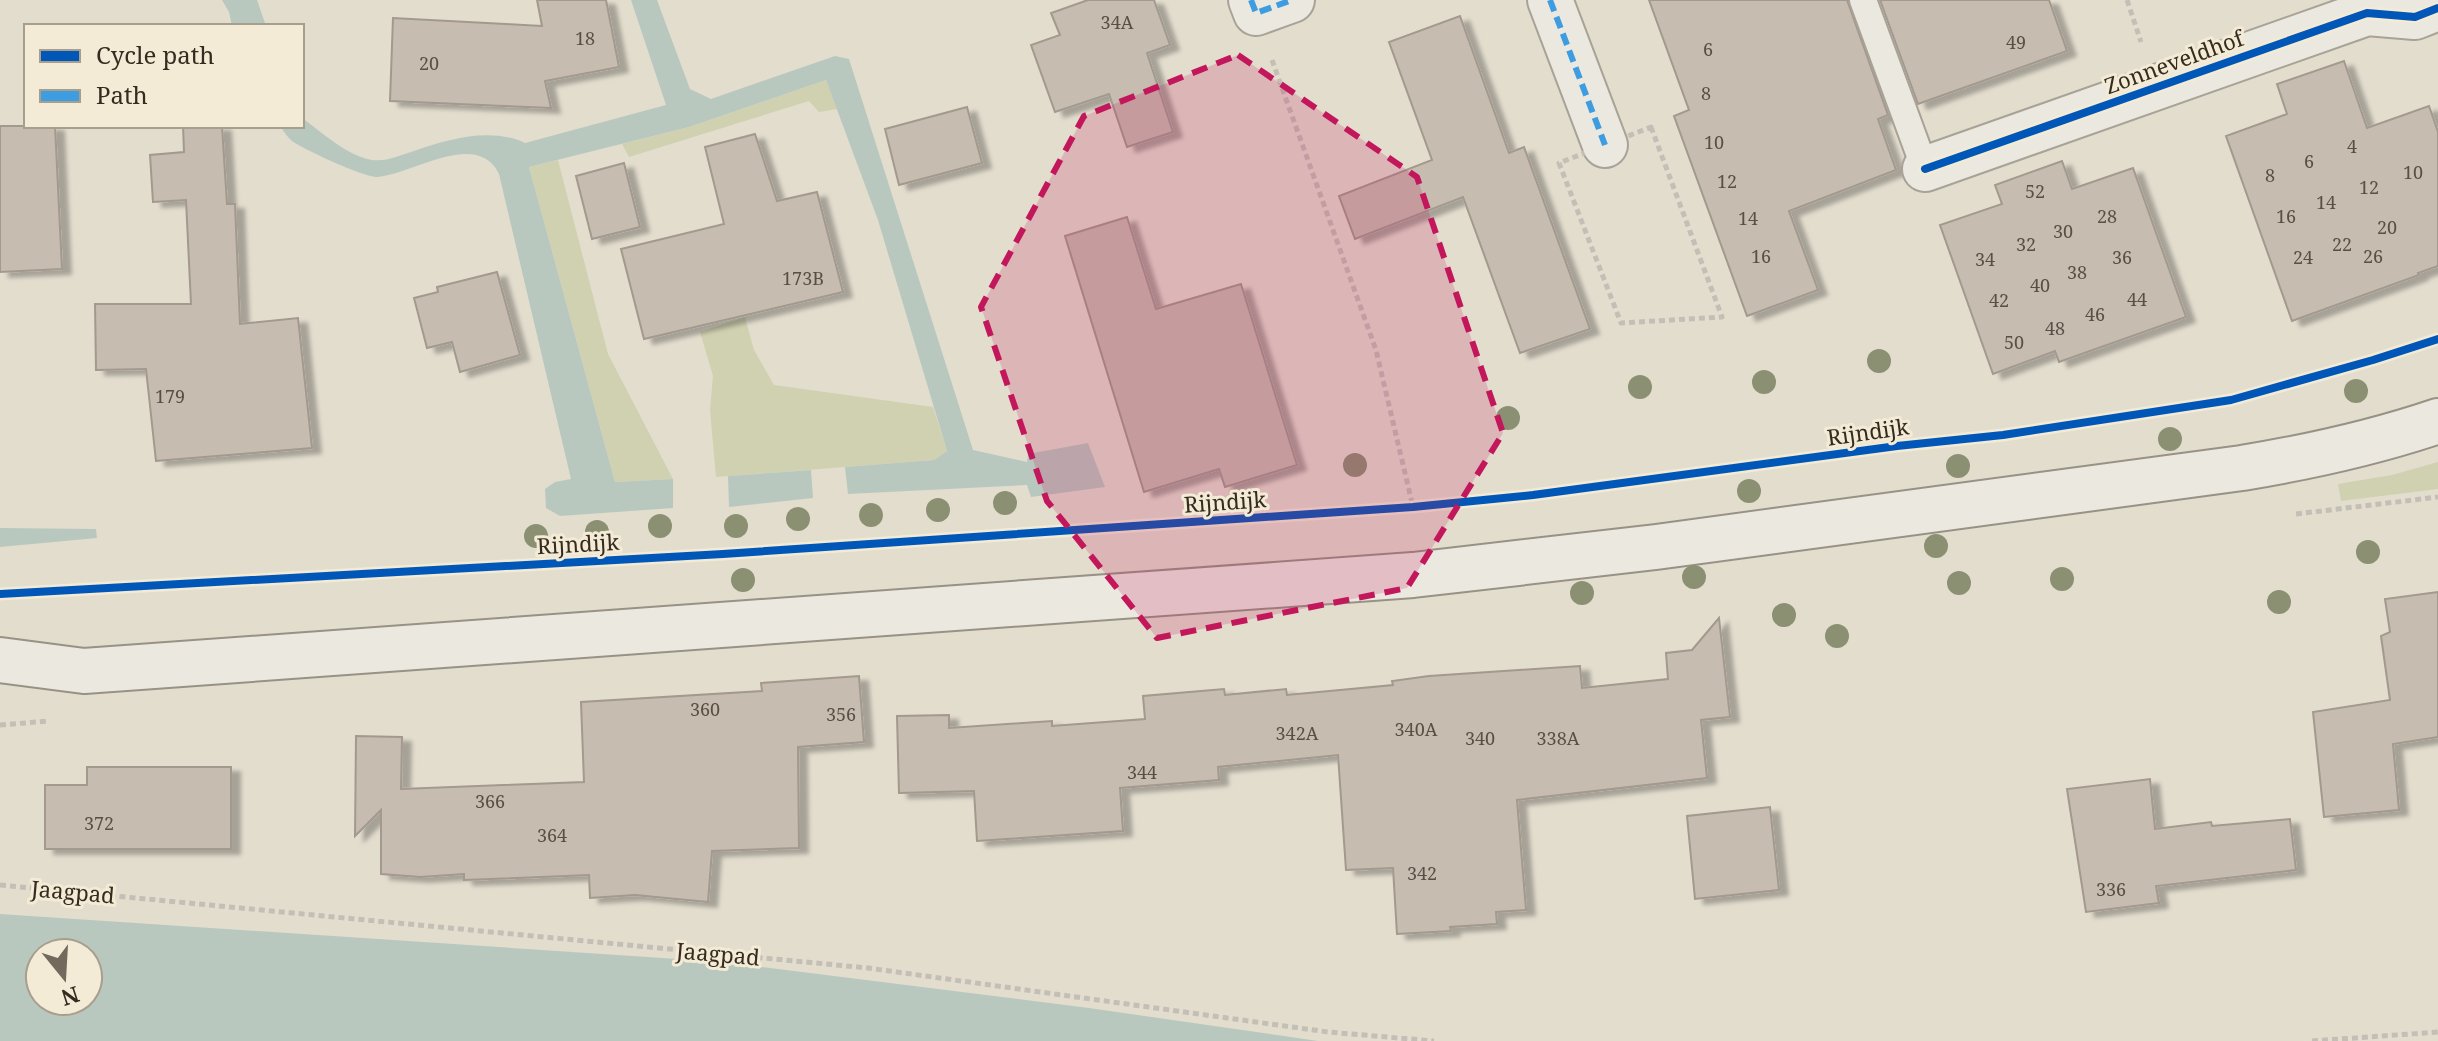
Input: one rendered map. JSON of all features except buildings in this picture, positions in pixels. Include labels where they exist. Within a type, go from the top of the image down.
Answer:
[{"type":"main road","points":[[1550,0],[1605,145]]},
{"type":"main road","name":"Zonneveldhof","points":[[1925,169],[2367,13],[2415,17],[2438,8]]},
{"type":"main road","points":[[0,660],[84,671],[1413,575],[1656,547],[2242,468],[2316,456],[2438,421]]},
{"type":"lane","points":[[1863,0],[1925,169]]},
{"type":"path","points":[[1266,4],[1376,350],[1413,507]]},
{"type":"path","points":[[1651,127],[1722,317],[1621,323],[1559,163],[1605,145],[1651,127]]},
{"type":"path","points":[[1398,508],[1428,506]]},
{"type":"path","points":[[2312,1041],[2438,1032]]},
{"type":"highlighted area","points":[[1238,55],[1417,177],[1503,433],[1407,588],[1157,638],[1047,501],[981,307],[1084,116]]},
{"type":"green space","points":[[826,80],[837,109],[819,112],[809,101],[629,157],[622,144],[689,127]]},
{"type":"green space","points":[[558,160],[608,354],[673,479],[615,482],[529,167]]},
{"type":"green space","points":[[745,317],[754,350],[774,385],[933,407],[947,451],[934,460],[716,477],[710,410],[713,376],[700,332]]},
{"type":"green space","points":[[2438,462],[2438,489],[2341,501],[2338,484],[2392,475]]},
{"type":"shaded area","points":[[222,0],[257,0],[265,24],[232,24]]},
{"type":"shaded area","points":[[631,0],[657,0],[690,89],[711,99],[835,56],[849,59],[973,450],[1027,462],[1028,454],[1088,443],[1105,487],[1031,497],[1027,485],[848,494],[845,467],[934,460],[947,451],[878,220],[826,80],[689,127],[529,167],[615,482],[673,479],[673,508],[560,516],[546,508],[545,489],[555,482],[571,479],[499,174],[489,161],[476,155],[460,154],[392,174],[371,176],[298,145],[282,128],[304,128],[304,119],[344,149],[363,158],[378,160],[470,136],[498,136],[525,143],[666,105]]},
{"type":"shaded area","points":[[811,470],[813,498],[729,507],[728,476]]},
{"type":"shaded area","points":[[0,528],[96,529],[97,538],[0,547]]},
{"type":"shaded area","points":[[0,914],[723,962],[1089,1008],[1318,1041],[0,1041]]},
{"type":"marked path","points":[[1251,0],[1256,13],[1292,0]]},
{"type":"marked path","points":[[1550,0],[1605,145]]},
{"type":"cycle path","points":[[1925,169],[2367,13],[2415,17],[2438,8]]},
{"type":"cycle path","name":"Rijndijk","points":[[0,594],[723,554],[1413,507],[1533,495],[1897,446],[2003,435],[2231,400],[2438,339]]}]
